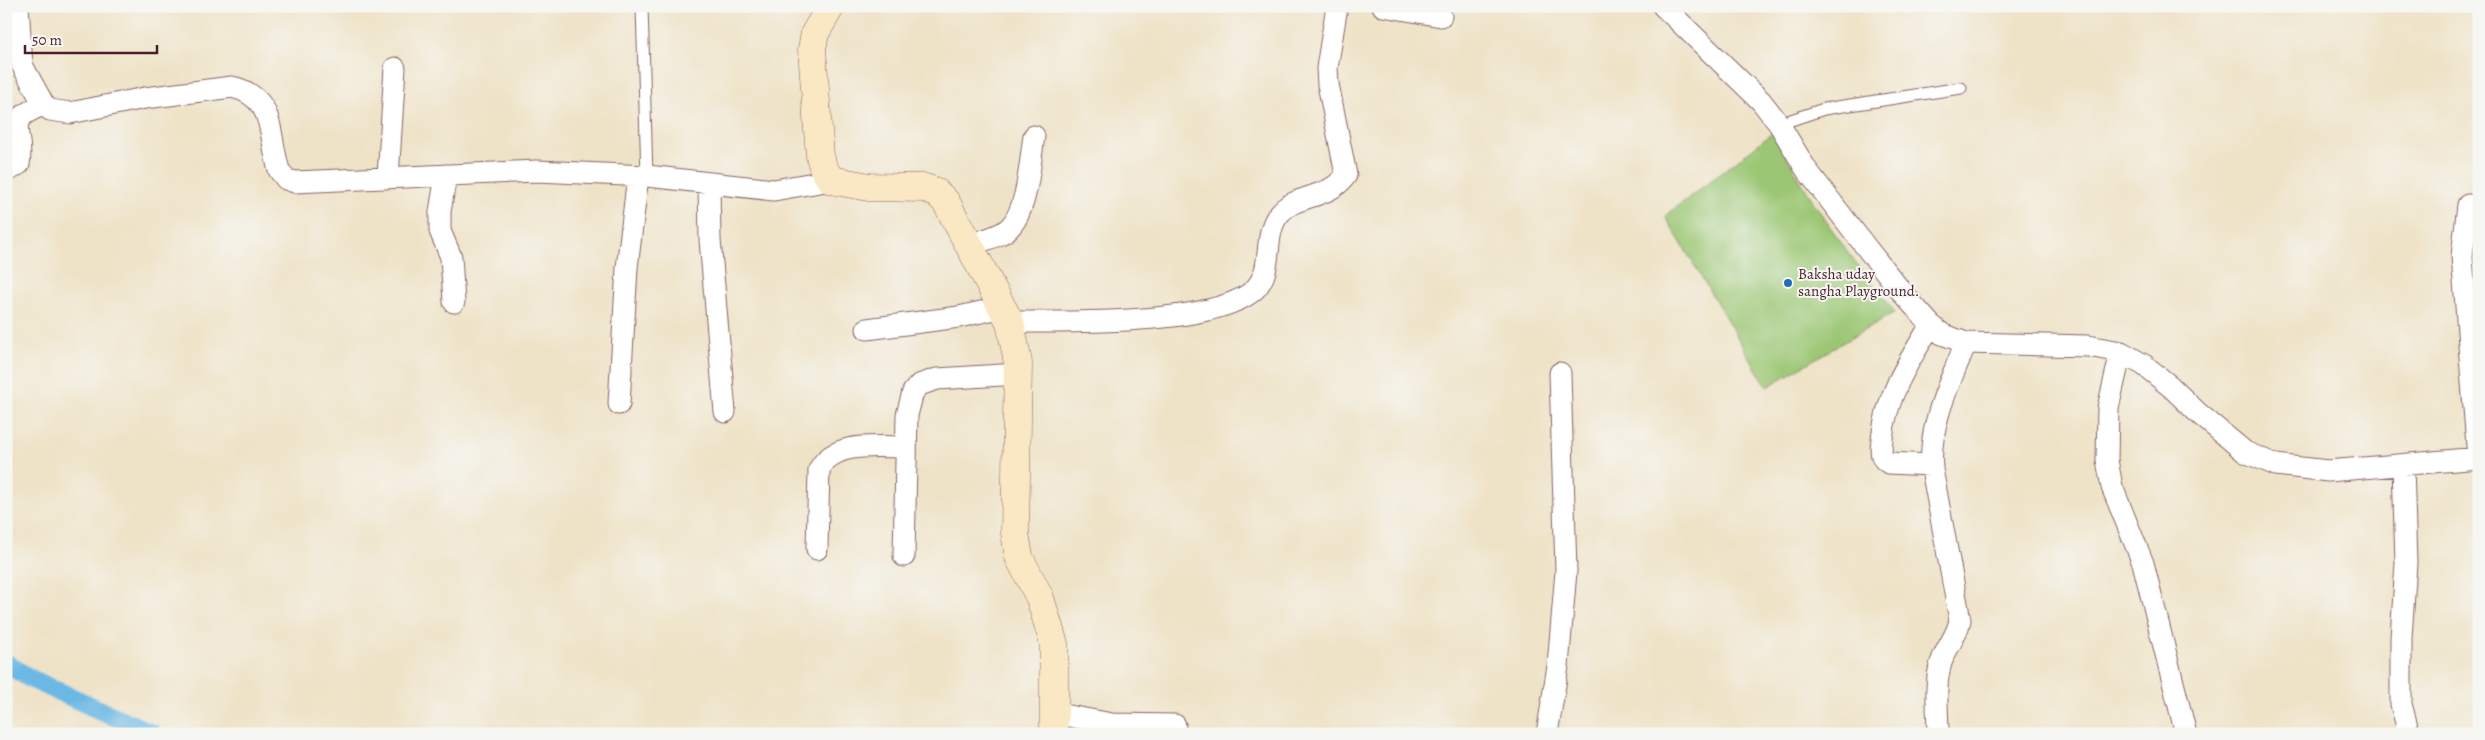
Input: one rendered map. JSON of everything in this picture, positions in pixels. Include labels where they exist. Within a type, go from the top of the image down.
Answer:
[{"type":"street","points":[[18,6],[22,65],[44,105],[50,110],[70,113],[145,98],[232,87],[254,94],[262,104],[279,170],[286,179],[295,182],[537,171],[642,176],[774,190],[831,180],[869,187],[925,188],[936,192],[946,202],[1007,315],[1018,363],[1015,533],[1019,557],[1040,598],[1054,644],[1054,723],[1174,725]]},
{"type":"street","points":[[831,180],[823,167],[820,156],[812,49],[815,33],[832,6]]},
{"type":"street","points":[[867,329],[959,317],[1007,315],[1083,322],[1185,315],[1233,302],[1256,288],[1264,271],[1272,226],[1279,214],[1288,206],[1333,189],[1346,175],[1328,76],[1337,6]]},
{"type":"street","points":[[1383,6],[1441,16]]},
{"type":"street","points":[[1663,6],[1762,101],[1779,124],[1806,169],[1905,296],[1931,326],[1942,334],[1966,343],[2088,346],[2121,352],[2158,376],[2246,452],[2276,465],[2328,471],[2478,458],[2462,256],[2468,205]]},
{"type":"street","points":[[388,177],[395,68]]},
{"type":"street","points":[[6,172],[19,164],[17,122],[19,116],[44,105]]},
{"type":"street","points":[[970,245],[1003,232],[1016,218],[1025,193],[1034,136]]},
{"type":"street","points":[[446,175],[440,212],[440,231],[451,257],[454,302]]},
{"type":"street","points":[[619,404],[627,268],[642,176]]},
{"type":"street","points":[[709,184],[710,240],[725,412]]},
{"type":"street","points":[[1931,326],[1898,381],[1887,406],[1880,449],[1882,457],[1889,463],[1931,465]]},
{"type":"street","points":[[1938,734],[1937,688],[1941,665],[1946,650],[1958,633],[1960,620],[1931,465],[1932,449],[1942,402],[1966,343]]},
{"type":"street","points":[[2121,352],[2108,408],[2106,460],[2112,487],[2143,563],[2186,734]]},
{"type":"street","points":[[1548,734],[1558,666],[1566,571],[1560,373]]},
{"type":"street","points":[[904,556],[907,415],[913,392],[919,385],[937,379],[1018,374]]},
{"type":"street","points":[[817,549],[819,470],[822,463],[833,454],[852,448],[906,447]]},
{"type":"street","points":[[2403,465],[2406,563],[2401,638],[2401,704],[2409,734]]},
{"type":"lane","points":[[642,6],[642,176]]},
{"type":"lane","points":[[1779,124],[1824,109],[1961,88]]},
{"type":"green space","name":"Baksha uday sangha Playground.","points":[[1774,132],[1800,180],[1829,226],[1895,312],[1767,387],[1665,216]]},
{"type":"waterway","points":[[6,663],[29,678],[153,734]]},
{"type":"place","name":"Baksha uday sangha Playground.","points":[[1788,283]]}]
